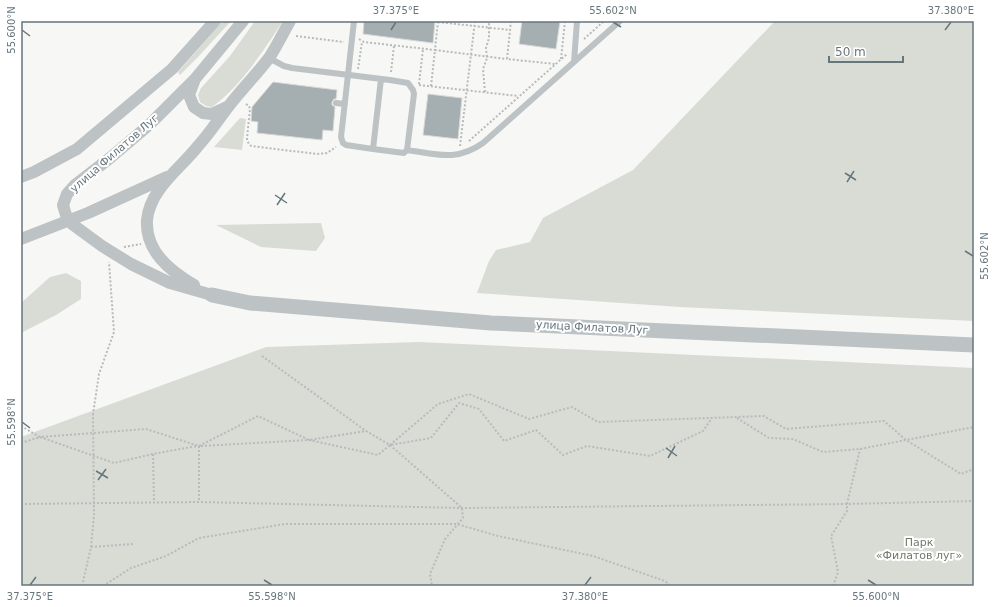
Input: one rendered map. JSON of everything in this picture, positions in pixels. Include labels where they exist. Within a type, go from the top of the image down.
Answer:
[{"type":"street","points":[[21,177],[34,172],[77,149],[172,69],[215,21]]},
{"type":"street","points":[[228,107],[212,114],[203,113],[194,107],[189,95],[195,79],[243,21]]},
{"type":"street","name":"улица Филатов Луг","points":[[212,295],[179,276],[158,257],[147,233],[147,219],[150,207],[156,193],[198,146],[269,58],[290,21]]},
{"type":"street","name":"улица Филатов Луг","points":[[195,79],[149,125],[75,185],[67,194],[63,205],[66,215],[72,224],[131,264],[170,283],[212,295],[250,303],[491,323],[974,345]]},
{"type":"street","points":[[21,239],[88,213],[171,176]]},
{"type":"lane","points":[[354,21],[341,137],[343,143],[350,146],[404,153],[407,150],[453,156],[476,148],[483,143],[620,21]]},
{"type":"lane","points":[[574,62],[577,21]]},
{"type":"lane","points":[[269,58],[288,68],[408,83],[414,94],[407,150]]},
{"type":"lane","points":[[373,149],[381,79]]},
{"type":"lane","points":[[336,103],[345,104]]},
{"type":"path","points":[[431,86],[438,21],[510,30]]},
{"type":"path","points":[[460,147],[474,21]]},
{"type":"path","points":[[485,92],[483,69],[487,57],[486,50],[489,38],[488,21]]},
{"type":"path","points":[[506,59],[511,21]]},
{"type":"path","points":[[561,59],[565,21]]},
{"type":"path","points":[[456,148],[469,141],[604,21]]},
{"type":"path","points":[[296,36],[352,43],[362,41]]},
{"type":"path","points":[[358,38],[362,41],[394,46],[555,64]]},
{"type":"path","points":[[357,76],[362,41]]},
{"type":"path","points":[[390,80],[394,46]]},
{"type":"path","points":[[418,92],[423,49]]},
{"type":"path","points":[[408,83],[518,96]]},
{"type":"path","points":[[246,104],[250,109],[247,141],[251,146],[317,154],[327,153],[343,143]]},
{"type":"path","points":[[82,586],[91,547],[94,515],[93,414],[99,374],[114,332],[108,249],[151,242]]},
{"type":"path","points":[[262,356],[366,431],[390,445],[462,508],[463,518],[445,539],[430,574],[432,586]]},
{"type":"path","points":[[21,443],[40,437],[146,429],[199,446],[258,416],[309,440],[378,455],[438,404],[469,394],[529,419],[572,407],[598,422],[764,416],[786,429],[884,421],[906,440],[961,474],[974,468]]},
{"type":"path","points":[[390,445],[432,438],[460,403],[479,409],[504,442],[536,430],[562,455],[587,446],[650,456],[703,431],[712,418]]},
{"type":"path","points":[[736,417],[769,438],[793,439],[823,452],[860,449],[974,427]]},
{"type":"path","points":[[21,426],[40,437],[114,463],[199,446],[309,440],[366,431]]},
{"type":"path","points":[[199,446],[199,502]]},
{"type":"path","points":[[833,586],[838,572],[831,536],[847,512],[847,504],[860,449]]},
{"type":"path","points":[[153,454],[154,502]]},
{"type":"path","points":[[21,504],[199,502],[462,508],[847,504],[974,501]]},
{"type":"path","points":[[103,586],[131,568],[166,556],[199,538],[286,524],[457,524],[498,536],[593,556],[665,581],[671,586]]},
{"type":"path","points":[[91,547],[133,544]]},
{"type":"green space","points":[[223,21],[231,21],[180,75],[178,72]]},
{"type":"green space","points":[[255,21],[283,21],[251,67],[233,88],[212,107],[206,106],[200,102],[198,95],[201,88],[230,56]]},
{"type":"green space","points":[[775,21],[974,21],[974,321],[680,307],[477,293],[489,261],[496,250],[530,242],[543,218],[633,170]]},
{"type":"green space","points":[[240,118],[246,119],[242,150],[214,147]]},
{"type":"green space","points":[[321,223],[325,238],[316,251],[261,247],[216,225]]},
{"type":"green space","points":[[66,273],[81,281],[81,299],[56,315],[21,333],[21,303],[50,277]]},
{"type":"green space","name":"Парк «Филатов луг»","points":[[419,342],[974,368],[974,586],[21,586],[21,437],[266,347]]},
{"type":"building","points":[[364,21],[435,21],[433,43],[363,34]]},
{"type":"building","points":[[522,21],[560,21],[556,49],[519,44]]},
{"type":"building","points":[[273,82],[337,90],[336,99],[332,102],[332,105],[335,107],[333,131],[323,130],[322,140],[257,133],[258,122],[251,121],[252,107]]},
{"type":"building","points":[[428,94],[462,98],[458,139],[423,135]]}]
